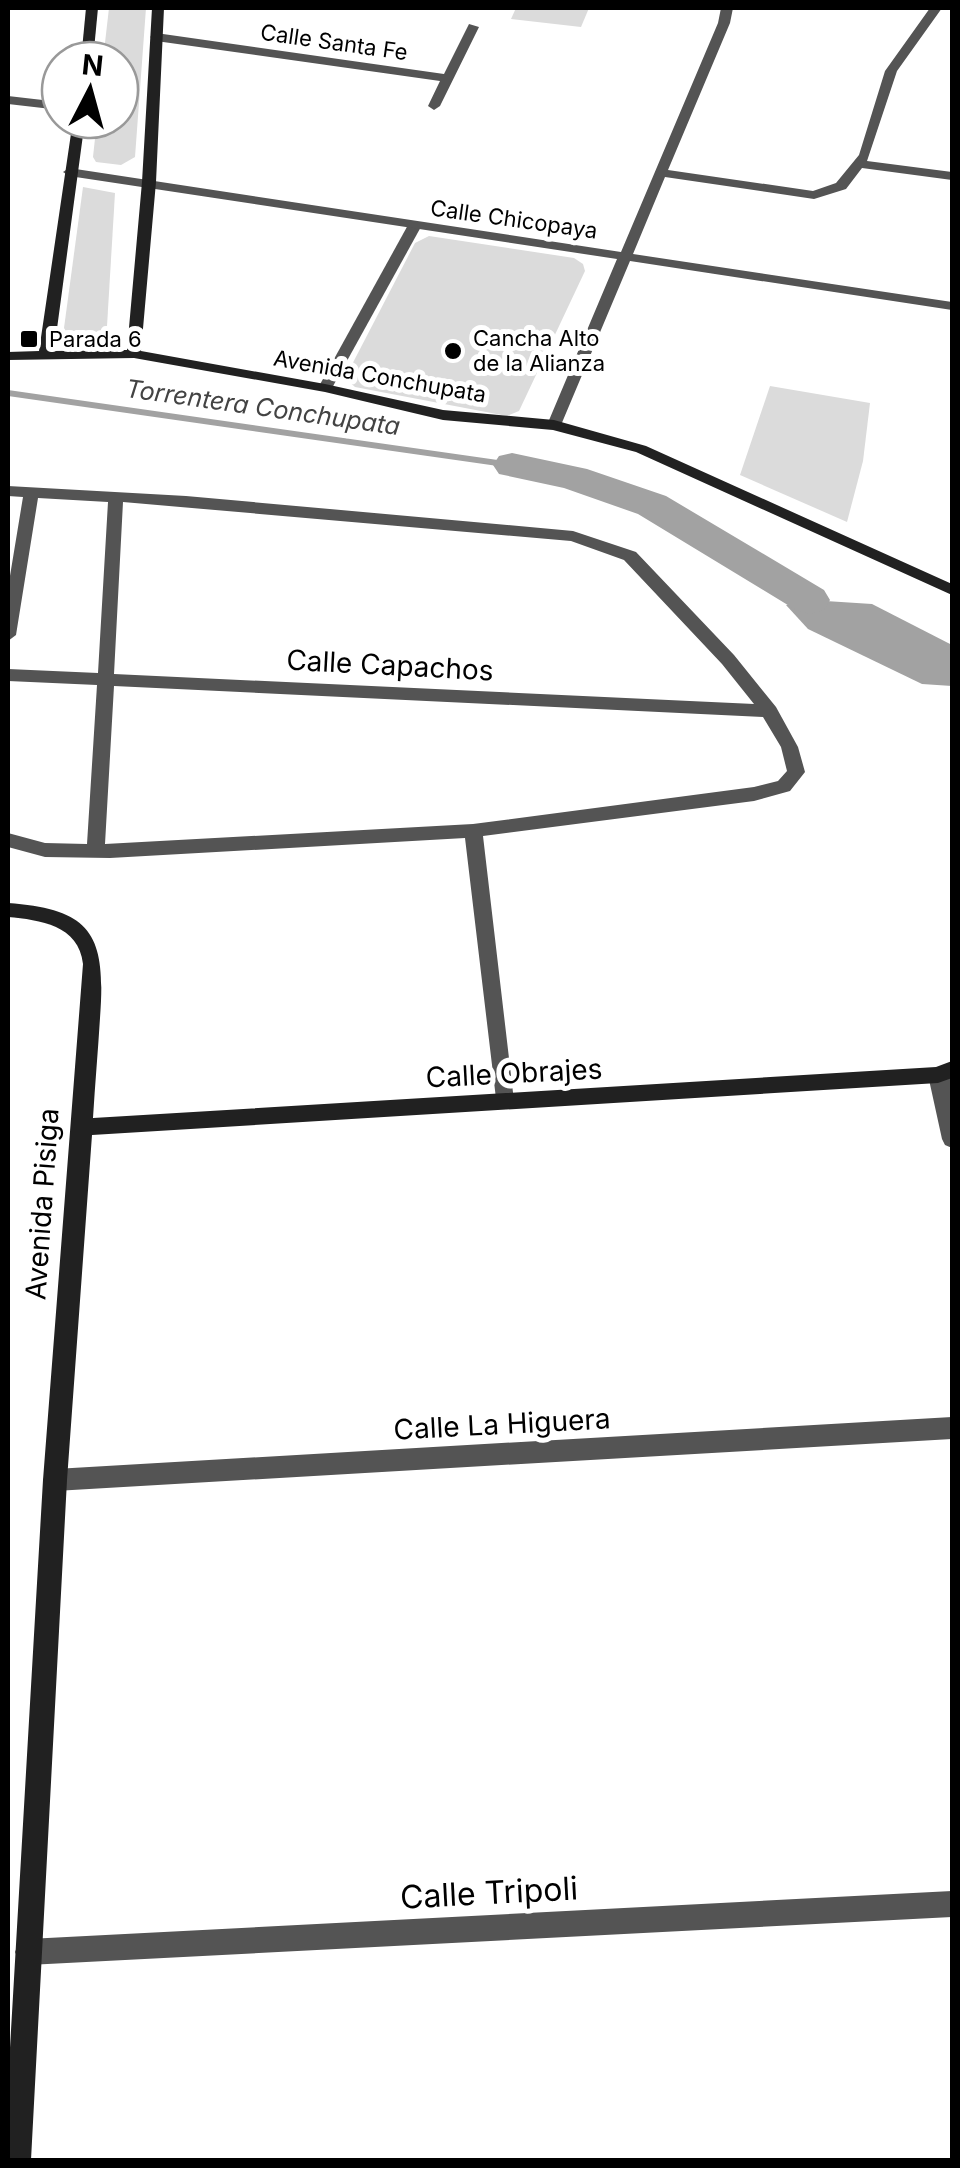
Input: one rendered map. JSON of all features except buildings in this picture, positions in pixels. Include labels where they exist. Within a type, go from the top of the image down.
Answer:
[{"type":"street","points":[[89,40],[92,8]]},
{"type":"street","points":[[134,354],[149,182],[158,8]]},
{"type":"street","points":[[554,425],[727,8]]},
{"type":"street","points":[[724,23],[741,8]]},
{"type":"street","points":[[661,173],[814,195],[841,186],[865,156],[891,71],[936,8]]},
{"type":"street","points":[[434,106],[473,27]]},
{"type":"street","name":"Calle Santa Fe","points":[[156,37],[447,78]]},
{"type":"street","points":[[8,100],[40,104]]},
{"type":"street","points":[[46,354],[76,140]]},
{"type":"street","points":[[858,164],[952,176]]},
{"type":"street","name":"Calle Chicopaya","points":[[70,172],[952,306]]},
{"type":"street","points":[[325,388],[414,224]]},
{"type":"street","name":"Avenida Conchupata","points":[[8,356],[134,354],[325,388],[443,414],[554,425],[641,450],[952,590]]},
{"type":"street","points":[[8,492],[116,497],[573,536],[630,556],[770,711],[794,754],[796,772],[784,786],[754,794],[473,831],[96,851],[45,850],[8,840]]},
{"type":"street","points":[[8,635],[31,493]]},
{"type":"street","points":[[96,851],[116,497]]},
{"type":"street","name":"Calle Capachos","points":[[8,675],[770,711]]},
{"type":"street","points":[[473,831],[504,1101]]},
{"type":"street","name":"Avenida Pisiga","points":[[8,910],[44,912],[70,924],[91,950],[92,995],[55,1480],[17,2160]]},
{"type":"street","points":[[948,1073],[952,1139]]},
{"type":"street","name":"Calle Obrajes","points":[[80,1127],[948,1073]]},
{"type":"street","name":"Calle La Higuera","points":[[55,1480],[952,1428]]},
{"type":"street","name":"Calle Tripoli","points":[[28,1952],[952,1904]]},
{"type":"shaded area","points":[[109,8],[146,8],[140,89],[140,40],[105,40]]},
{"type":"shaded area","points":[[516,8],[589,8],[581,27],[511,19]]},
{"type":"shaded area","points":[[95,140],[136,140],[135,157],[121,165],[96,162]]},
{"type":"shaded area","points":[[83,187],[115,193],[107,326],[92,339],[79,340],[64,328]]},
{"type":"shaded area","points":[[429,236],[574,258],[583,264],[585,271],[519,411],[507,416],[355,387],[345,378],[415,243]]},
{"type":"shaded area","points":[[770,386],[870,403],[863,461],[847,522],[740,475]]},
{"type":"shaded area","points":[[810,600],[872,604],[952,645],[952,686],[922,684],[808,629],[786,605]]},
{"type":"waterway","name":"Torrentera Conchupata","points":[[8,393],[512,465]]},
{"type":"waterway","points":[[512,465],[573,478],[652,505],[810,600]]},
{"type":"place","name":"Parada 6","points":[[29,339]]},
{"type":"place","name":"Cancha Alto de la Alianza","points":[[453,351]]}]
